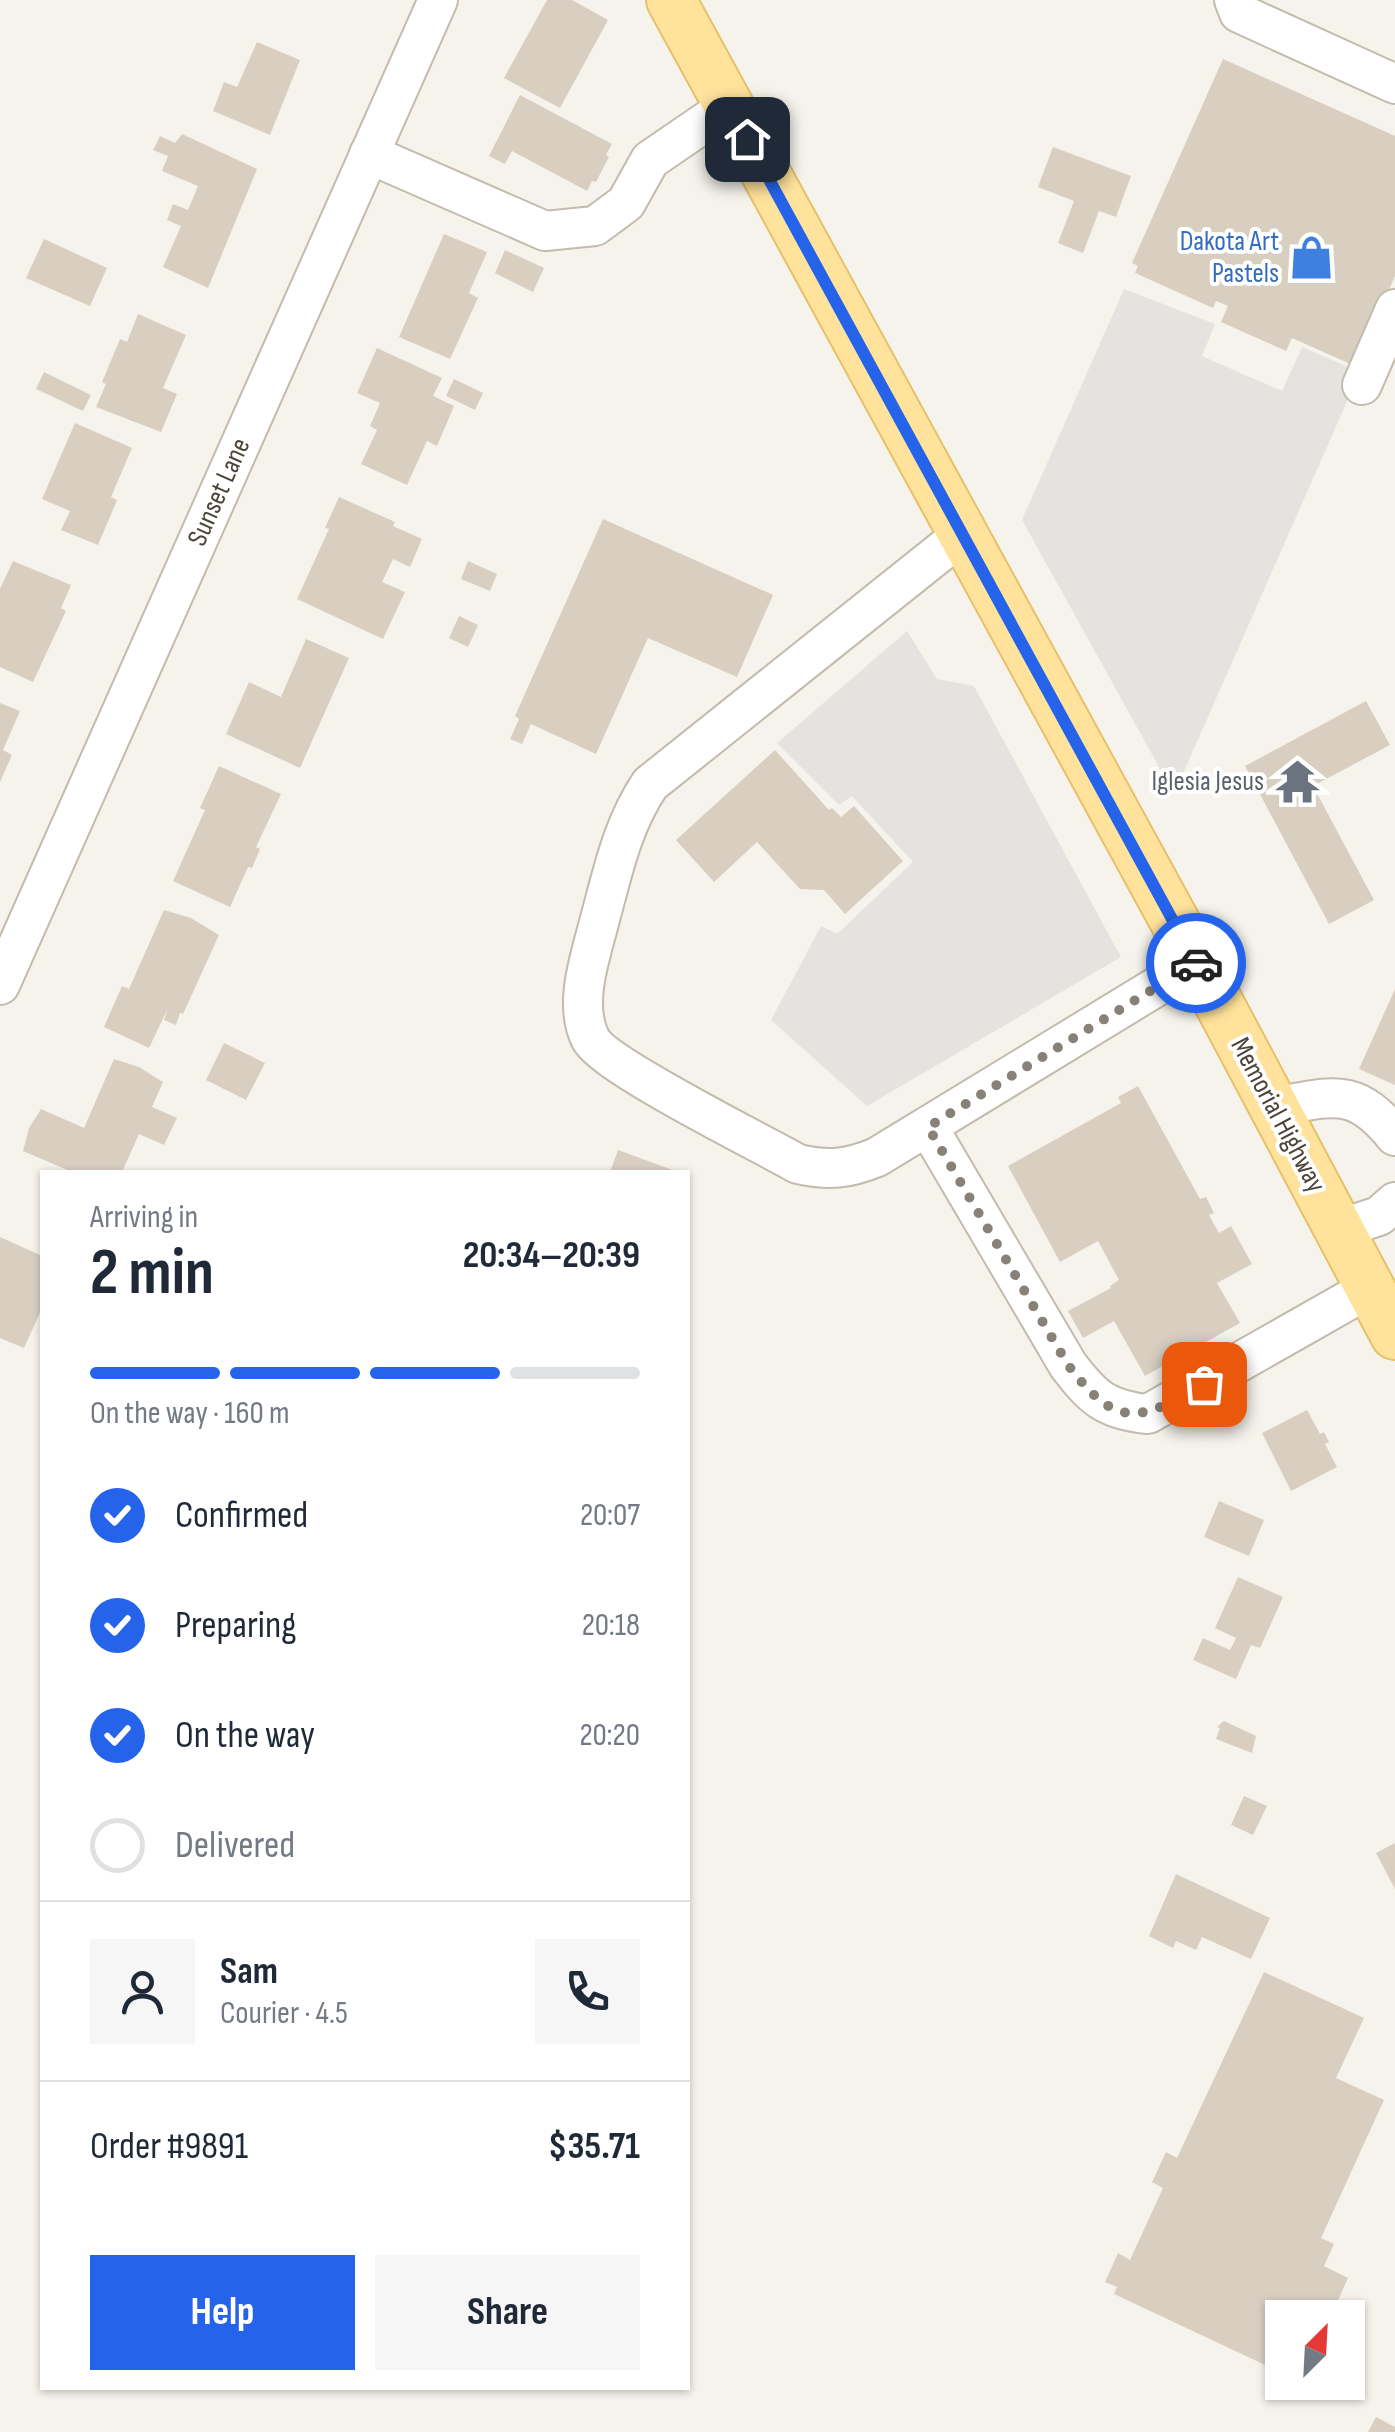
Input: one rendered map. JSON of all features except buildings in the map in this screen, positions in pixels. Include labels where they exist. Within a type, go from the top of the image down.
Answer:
[{"type":"main road","name":"Memorial Highway","points":[[671,0],[1197,962],[1395,1335]]},
{"type":"street","name":"Sunset Lane","points":[[0,985],[438,0]]},
{"type":"street","points":[[1234,0],[1239,12],[1395,84]]},
{"type":"street","points":[[369,154],[546,231],[595,226],[626,203],[650,160],[729,106]]},
{"type":"street","points":[[1362,385],[1395,309]]},
{"type":"street","points":[[963,534],[650,784],[630,814],[619,845],[584,981],[590,1038],[602,1052],[798,1164],[825,1170],[851,1168],[878,1157],[1197,962]]},
{"type":"street","points":[[1274,1107],[1333,1096],[1354,1099],[1382,1120],[1395,1136]]},
{"type":"street","points":[[928,1127],[1068,1365],[1088,1391],[1109,1407],[1148,1414],[1370,1288]]},
{"type":"street","points":[[1339,1229],[1379,1216],[1395,1202]]},
{"type":"shaded area","points":[[1124,289],[1215,324],[1202,356],[1282,391],[1302,347],[1360,372],[1174,794],[1022,520]]},
{"type":"shaded area","points":[[907,631],[937,679],[974,686],[1121,957],[867,1106],[771,1020],[821,926],[837,934],[913,862],[852,796],[839,805],[777,743]]},
{"type":"way so far","points":[[1196,963],[928,1127],[1068,1365],[1088,1391],[1109,1407],[1148,1414],[1204,1384]]},
{"type":"place","name":"Dakota Art Pastels","points":[[1312,257]]},
{"type":"place","name":"Iglesia Jesus","points":[[1297,781]]},
{"type":"route","points":[[747,139],[1196,963]]}]
